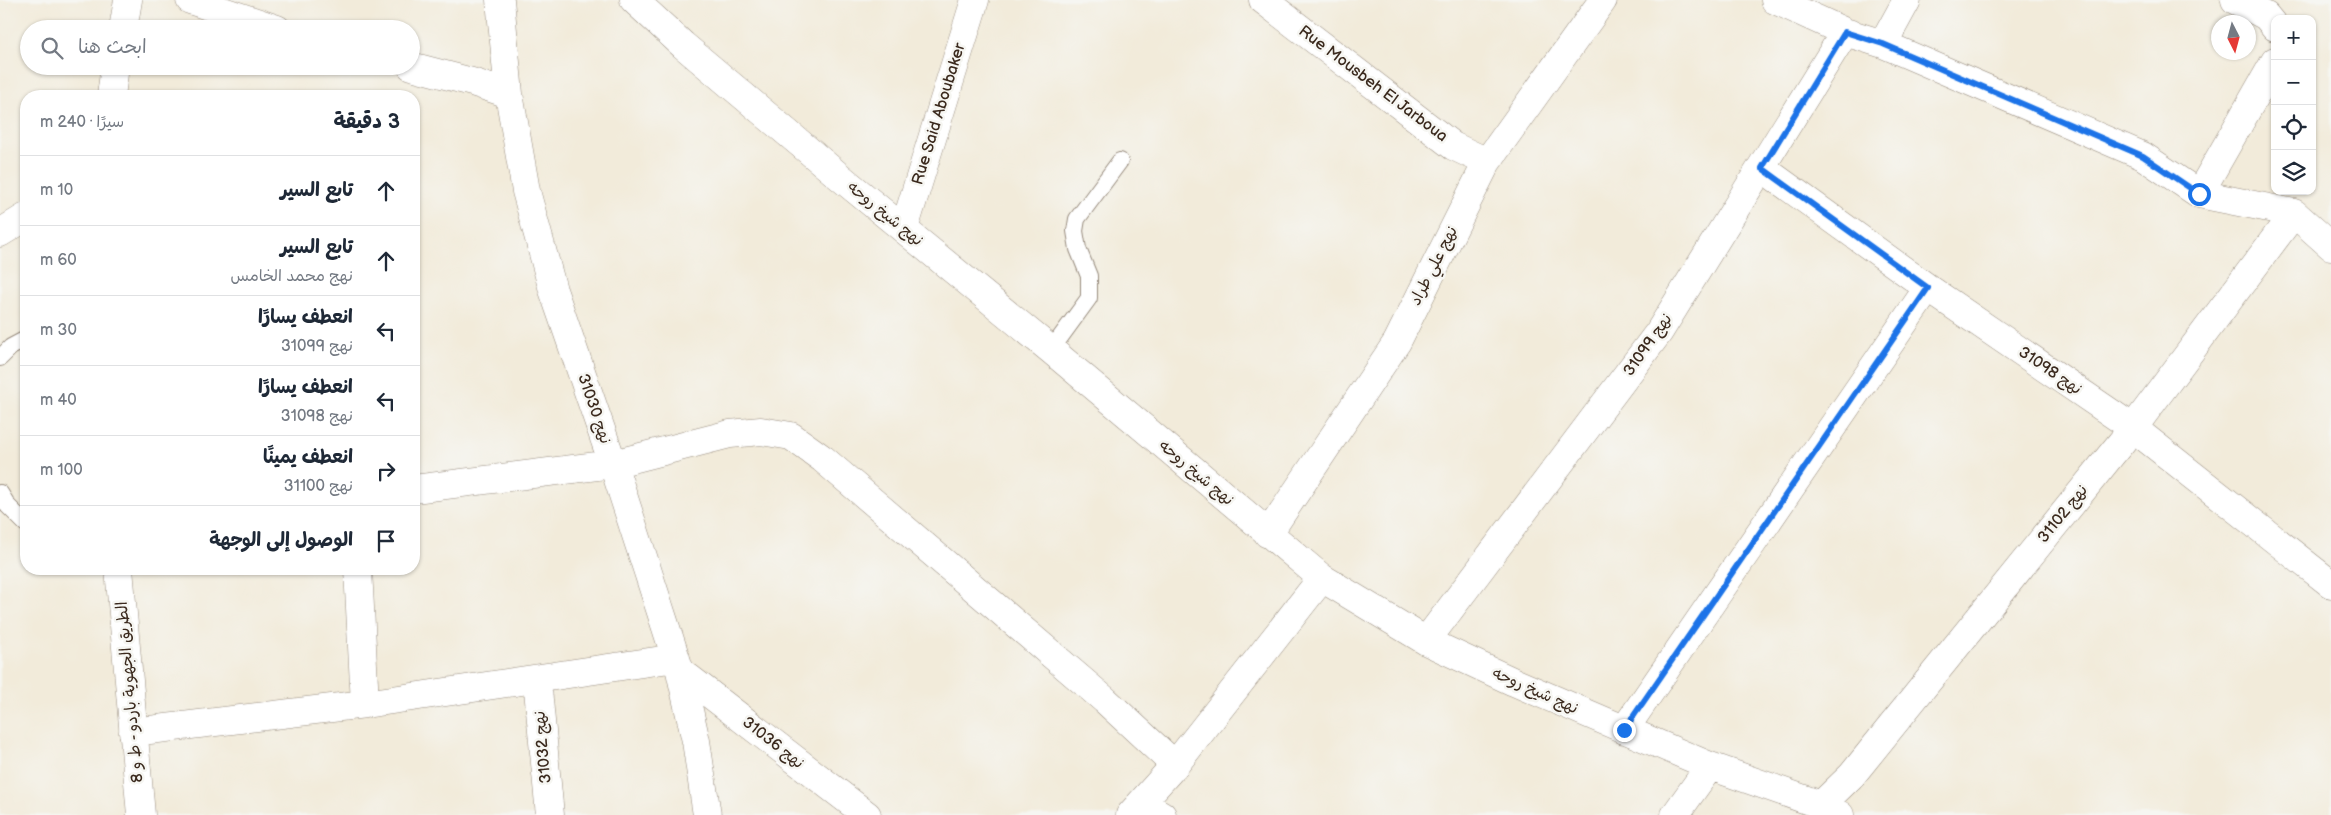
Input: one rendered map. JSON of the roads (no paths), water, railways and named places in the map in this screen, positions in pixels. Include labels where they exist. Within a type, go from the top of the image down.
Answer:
[{"type":"street","points":[[124,20],[128,0]]},
{"type":"street","points":[[190,0],[250,20]]},
{"type":"street","name":"نهج 31030","points":[[500,0],[510,94],[526,192],[553,290],[613,464],[678,665],[696,741],[708,815]]},
{"type":"street","name":"نهج شيخ روحه","points":[[634,0],[691,51],[1322,578],[1426,641],[1624,730],[1710,766],[1831,810]]},
{"type":"street","name":"Rue Said Aboubaker","points":[[904,229],[975,0]]},
{"type":"street","name":"Rue Mousbeh El Jarboua","points":[[1262,0],[1453,146],[1487,162]]},
{"type":"street","name":"نهج علي طراد","points":[[1268,534],[1397,342],[1487,162],[1603,0]]},
{"type":"street","points":[[1775,0],[1845,32],[1883,44],[2143,156],[2199,194],[2294,214],[2331,246]]},
{"type":"street","points":[[1883,44],[1907,0]]},
{"type":"street","points":[[2235,0],[2266,16],[2271,22]]},
{"type":"street","name":"نهج 31099","points":[[1426,641],[1659,332],[1845,32]]},
{"type":"street","points":[[420,68],[510,94]]},
{"type":"street","points":[[2199,194],[2271,68]]},
{"type":"street","points":[[112,90],[114,75]]},
{"type":"street","name":"نهج 31098","points":[[1762,168],[1928,288],[2132,428],[2331,584]]},
{"type":"street","name":"نهج 31102","points":[[1831,810],[1852,775],[2132,428],[2294,214]]},
{"type":"street","points":[[0,233],[20,221]]},
{"type":"street","points":[[1624,730],[1928,288]]},
{"type":"street","points":[[420,488],[613,464],[730,434],[761,431],[791,436],[823,459],[1106,701],[1175,765]]},
{"type":"street","name":"الطريق الجهوية باردو - ط و 8","points":[[120,575],[141,815]]},
{"type":"street","points":[[358,575],[365,704]]},
{"type":"street","points":[[1144,811],[1175,765],[1322,578]]},
{"type":"street","points":[[133,732],[365,704],[537,679],[678,665]]},
{"type":"street","name":"نهج 31036","points":[[678,665],[867,815]]},
{"type":"street","name":"نهج 31032","points":[[537,679],[550,815]]},
{"type":"street","points":[[1675,815],[1710,766]]},
{"type":"lane","points":[[1051,350],[1088,298],[1089,276],[1078,249],[1074,231],[1077,219],[1120,160]]},
{"type":"lane","points":[[0,358],[11,347],[20,342]]},
{"type":"lane","points":[[0,493],[8,506],[20,518]]}]
